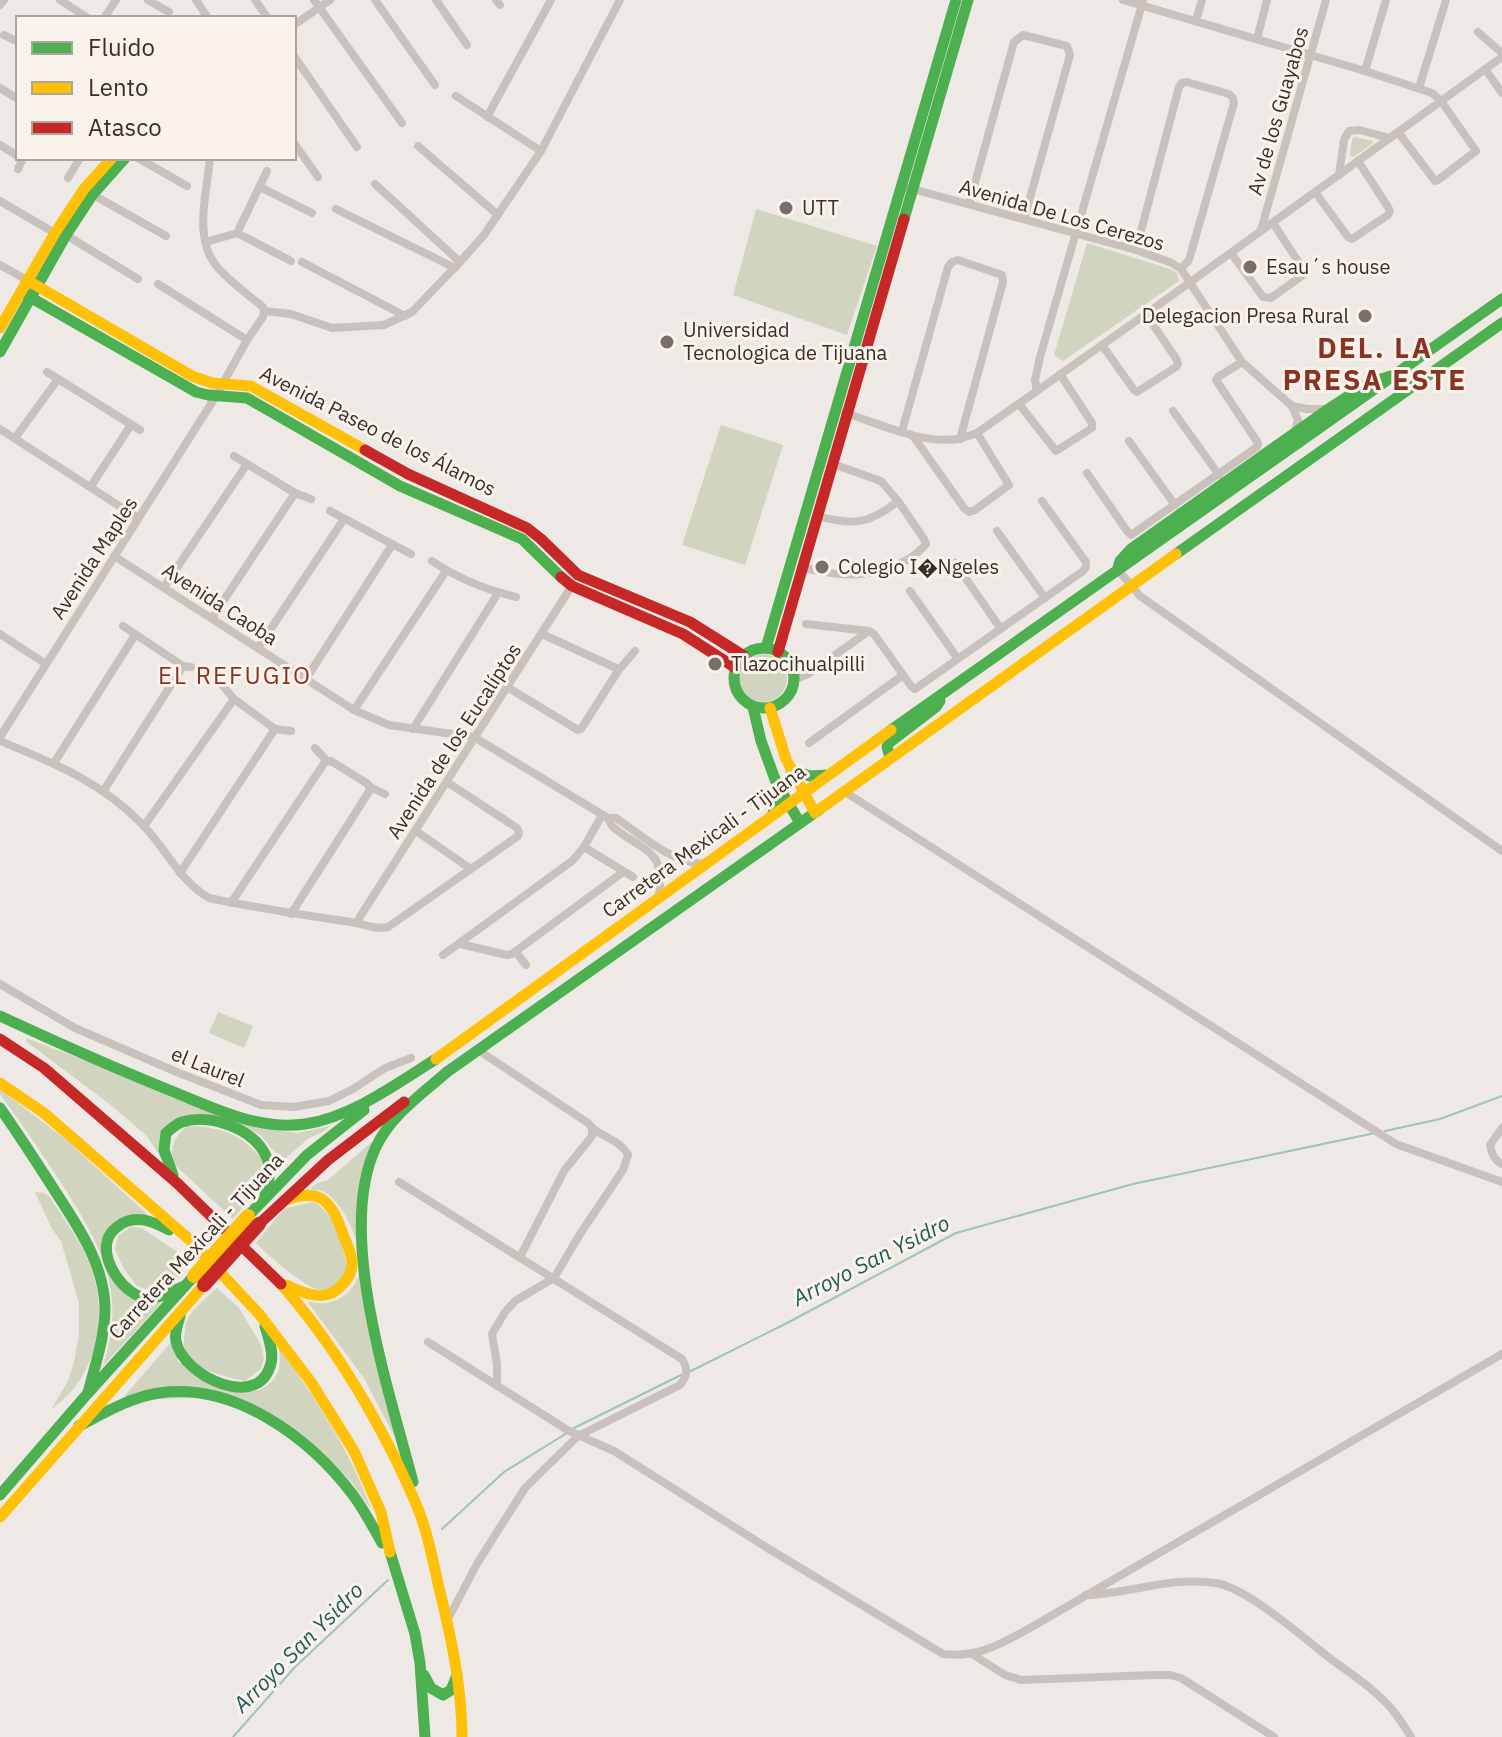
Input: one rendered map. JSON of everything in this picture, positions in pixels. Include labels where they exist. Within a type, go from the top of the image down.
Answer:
[{"type":"main road","points":[[772,650],[907,187],[956,0]]},
{"type":"main road","points":[[907,187],[968,0]]},
{"type":"main road","points":[[0,352],[29,289],[74,213],[111,160]]},
{"type":"main road","points":[[88,192],[123,160]]},
{"type":"main road","points":[[0,328],[29,289]]},
{"type":"main road","name":"Avenida Paseo de los Álamos","points":[[29,289],[192,376],[212,383],[220,390],[251,386],[408,474],[527,528],[536,534],[575,581],[690,622],[740,662]]},
{"type":"main road","name":"Carretera Mexicali - Tijuana","points":[[254,1220],[264,1199],[307,1155],[343,1125],[941,694],[1502,299]]},
{"type":"main road","name":"Carretera Mexicali - Tijuana","points":[[0,1495],[88,1393],[254,1220],[280,1202],[354,1138],[1502,323]]},
{"type":"main road","points":[[1118,570],[1120,561],[1131,549],[1330,408],[1368,383],[1398,374]]},
{"type":"main road","points":[[772,650],[818,516],[833,464],[842,412]]},
{"type":"main road","points":[[754,650],[772,650],[790,663],[793,688],[784,701],[770,708],[753,707],[738,695],[734,677],[740,662],[754,650]]},
{"type":"main road","points":[[890,757],[889,743],[936,707],[941,694]]},
{"type":"main road","points":[[753,707],[761,741],[778,786],[800,823]]},
{"type":"main road","points":[[770,708],[791,770],[815,813]]},
{"type":"main road","points":[[791,770],[810,776],[832,774]]},
{"type":"main road","points":[[769,818],[778,804],[778,786]]},
{"type":"main road","points":[[0,1016],[88,1057],[228,1113],[273,1125],[306,1125],[331,1118],[436,1059]]},
{"type":"main road","points":[[0,1025],[27,1028]]},
{"type":"main road","points":[[0,1039],[44,1068],[177,1183],[303,1309],[336,1355],[378,1424],[424,1526]]},
{"type":"main road","points":[[447,1072],[396,1119],[376,1146],[365,1174],[360,1207],[363,1253],[377,1342],[447,1620],[457,1675],[462,1737]]},
{"type":"main road","points":[[0,1083],[44,1113],[191,1241],[260,1315],[311,1382],[354,1451],[381,1512],[415,1634],[425,1737]]},
{"type":"main road","points":[[0,1108],[83,1235],[98,1268],[104,1295],[104,1322],[88,1393]]},
{"type":"main road","points":[[177,1183],[162,1150],[165,1136],[182,1121],[202,1119],[246,1133],[261,1146],[270,1168],[264,1199]]},
{"type":"main road","points":[[278,1281],[306,1295],[322,1297],[341,1288],[349,1277],[352,1264],[341,1228],[333,1211],[322,1199],[307,1195],[280,1202]]},
{"type":"main road","points":[[191,1241],[150,1220],[133,1219],[110,1233],[106,1248],[116,1274],[135,1295],[158,1297],[195,1282]]},
{"type":"main road","name":"Carretera Mexicali - Tijuana","points":[[0,1517],[181,1312],[195,1282]]},
{"type":"main road","points":[[181,1312],[176,1337],[183,1359],[205,1377],[238,1387],[262,1380],[270,1369],[271,1349],[260,1315]]},
{"type":"main road","points":[[79,1426],[131,1401],[161,1393],[196,1393],[244,1406],[272,1421],[343,1482],[369,1518],[392,1560]]},
{"type":"main road","points":[[420,1663],[427,1683],[443,1695],[451,1690],[457,1675]]},
{"type":"street","points":[[60,0],[85,16]]},
{"type":"street","points":[[148,0],[169,12]]},
{"type":"street","points":[[296,23],[316,4],[330,0]]},
{"type":"street","points":[[375,0],[435,85]]},
{"type":"street","points":[[436,0],[467,45]]},
{"type":"street","points":[[487,117],[551,0]]},
{"type":"street","points":[[210,160],[203,225],[209,253],[219,270],[264,311],[291,314],[332,328],[384,325],[412,312],[458,265],[498,215],[541,151],[620,0]]},
{"type":"street","points":[[1123,0],[1142,2],[1432,93],[1476,151],[1435,181],[1394,135],[1349,131],[1344,140],[1339,175]]},
{"type":"street","points":[[1196,20],[1202,0]]},
{"type":"street","points":[[1257,39],[1267,0]]},
{"type":"street","name":"Av de los Guayabos","points":[[1261,232],[1326,0]]},
{"type":"street","points":[[1365,71],[1386,0]]},
{"type":"street","points":[[1419,88],[1446,0]]},
{"type":"street","points":[[1037,391],[1035,380],[1040,357],[1142,2]]},
{"type":"street","points":[[316,4],[402,123]]},
{"type":"street","points":[[842,412],[932,439],[960,439],[977,433],[1485,69],[1502,55],[1478,32]]},
{"type":"street","points":[[4,35],[16,41]]},
{"type":"street","points":[[969,204],[1014,42],[1023,35],[1067,46],[1070,55],[1024,219]]},
{"type":"street","points":[[296,59],[357,147]]},
{"type":"street","points":[[1485,69],[1502,93]]},
{"type":"street","points":[[1136,250],[1179,87],[1187,82],[1229,94],[1234,103],[1189,260],[1181,269]]},
{"type":"street","points":[[456,96],[541,151]]},
{"type":"street","points":[[296,146],[318,177]]},
{"type":"street","points":[[418,146],[498,215]]},
{"type":"street","points":[[18,169],[20,160]]},
{"type":"street","points":[[68,178],[79,160]]},
{"type":"street","points":[[142,160],[187,186]]},
{"type":"street","points":[[1315,192],[1352,239],[1388,215],[1388,207],[1358,161]]},
{"type":"street","points":[[237,233],[267,171]]},
{"type":"street","points":[[375,184],[458,265]]},
{"type":"street","points":[[260,187],[312,213]]},
{"type":"street","name":"Avenida De Los Cerezos","points":[[907,187],[1136,250],[1172,263],[1181,269],[1242,362],[1292,406]]},
{"type":"street","points":[[88,192],[166,236]]},
{"type":"street","points":[[0,201],[138,279]]},
{"type":"street","points":[[336,209],[458,265]]},
{"type":"street","points":[[1231,253],[1263,297],[1271,298],[1305,272],[1273,223]]},
{"type":"street","points":[[206,242],[237,233],[291,261]]},
{"type":"street","points":[[902,431],[948,267],[958,260],[1002,275],[1003,282],[960,439]]},
{"type":"street","points":[[302,262],[405,316]]},
{"type":"street","points":[[0,265],[29,289]]},
{"type":"street","points":[[158,284],[247,340]]},
{"type":"street","name":"Avenida Maples","points":[[0,739],[220,390],[264,311]]},
{"type":"street","points":[[1102,345],[1137,392],[1176,367],[1177,360],[1146,314]]},
{"type":"street","points":[[1087,473],[1131,535],[1219,475],[1257,447],[1258,443],[1216,380],[1242,362]]},
{"type":"street","points":[[47,372],[140,430]]},
{"type":"street","points":[[1019,404],[1056,451],[1092,428],[1092,423],[1060,374]]},
{"type":"street","points":[[15,438],[58,379]]},
{"type":"street","points":[[1292,406],[1330,408]]},
{"type":"street","points":[[1292,406],[1298,420],[1294,434]]},
{"type":"street","points":[[1173,411],[1219,475]]},
{"type":"street","points":[[91,486],[131,425]]},
{"type":"street","points":[[0,429],[138,518]]},
{"type":"street","points":[[913,435],[969,512],[1009,485],[977,433]]},
{"type":"street","points":[[1129,441],[1175,505]]},
{"type":"street","points":[[234,456],[295,493],[311,499]]},
{"type":"street","points":[[164,587],[247,464]]},
{"type":"street","points":[[802,568],[841,575],[873,573],[904,562],[926,544],[881,481],[833,464]]},
{"type":"street","points":[[212,618],[295,493]]},
{"type":"street","points":[[818,516],[853,523],[870,519],[898,501]]},
{"type":"street","points":[[806,624],[869,631],[915,689],[1086,567],[1086,562],[1042,501]]},
{"type":"street","points":[[330,511],[411,554]]},
{"type":"street","points":[[258,648],[344,519]]},
{"type":"street","points":[[997,531],[1045,598]]},
{"type":"street","points":[[306,679],[392,545]]},
{"type":"street","name":"Avenida Caoba","points":[[114,556],[354,710],[389,725],[474,737],[605,816]]},
{"type":"street","points":[[432,561],[446,571],[498,593],[516,597]]},
{"type":"street","points":[[955,563],[1001,629]]},
{"type":"street","points":[[1118,570],[1140,596],[1502,851]]},
{"type":"street","points":[[354,710],[446,571]]},
{"type":"street","name":"Avenida de los Eucalíptos","points":[[356,923],[575,581]]},
{"type":"street","points":[[910,591],[958,659]]},
{"type":"street","points":[[413,729],[498,593]]},
{"type":"street","points":[[104,790],[187,667],[123,626]]},
{"type":"street","points":[[794,680],[808,674],[869,631]]},
{"type":"street","points":[[0,634],[46,664]]},
{"type":"street","points":[[542,634],[618,671]]},
{"type":"street","points":[[54,763],[135,635]]},
{"type":"street","points":[[507,687],[578,730],[635,651]]},
{"type":"street","points":[[809,743],[903,675]]},
{"type":"street","points":[[223,686],[234,699],[275,729],[291,731]]},
{"type":"street","points":[[144,826],[234,699]]},
{"type":"street","points":[[180,873],[275,729]]},
{"type":"street","points":[[0,739],[104,790],[144,826],[198,892],[209,898],[380,929],[388,927],[518,836],[517,828],[447,782]]},
{"type":"street","points":[[315,748],[327,761],[385,794]]},
{"type":"street","points":[[231,903],[327,761]]},
{"type":"street","points":[[291,914],[370,787]]},
{"type":"street","points":[[845,792],[1396,1144],[1502,1182]]},
{"type":"street","points":[[443,955],[572,861],[605,816]]},
{"type":"street","points":[[605,816],[616,818],[683,861],[706,864]]},
{"type":"street","points":[[605,816],[611,826],[653,854],[660,880],[659,897]]},
{"type":"street","points":[[416,831],[471,869]]},
{"type":"street","points":[[584,847],[633,877]]},
{"type":"street","points":[[460,944],[507,955],[516,952],[623,872]]},
{"type":"street","points":[[516,952],[526,965]]},
{"type":"street","name":"el Laurel","points":[[0,984],[75,1028],[261,1105],[294,1107],[329,1101],[385,1068],[411,1058]]},
{"type":"street","points":[[478,1050],[588,1123],[592,1129],[609,1137],[628,1155],[623,1170],[554,1278],[515,1301],[492,1334],[497,1386]]},
{"type":"street","points":[[1502,1128],[1490,1145],[1492,1155],[1502,1164]]},
{"type":"street","points":[[520,1257],[564,1171],[592,1136],[592,1129]]},
{"type":"street","points":[[399,1182],[682,1359],[686,1366],[686,1377],[680,1385],[578,1436],[525,1488],[478,1562],[447,1620]]},
{"type":"street","points":[[428,1342],[578,1436],[614,1451],[943,1654],[972,1654],[990,1649],[1030,1628],[1502,1354]]},
{"type":"street","points":[[1084,1595],[1188,1581],[1214,1582],[1233,1587],[1380,1697],[1397,1714],[1411,1737]]},
{"type":"street","points":[[972,1654],[1005,1675],[1021,1680],[1154,1675],[1181,1678],[1274,1737]]},
{"type":"green space","points":[[1355,137],[1373,143],[1354,157],[1350,156]]},
{"type":"green space","points":[[756,209],[877,246],[847,335],[733,295]]},
{"type":"green space","points":[[1087,243],[1170,269],[1177,273],[1179,281],[1063,361],[1054,355]]},
{"type":"green space","points":[[721,425],[783,445],[745,565],[682,545]]},
{"type":"green space","points":[[763,654],[780,661],[787,678],[780,695],[763,702],[746,695],[739,678],[746,661]]},
{"type":"green space","points":[[218,1012],[253,1026],[244,1048],[209,1033]]},
{"type":"green space","points":[[26,1038],[265,1129],[297,1133],[330,1126],[309,1138],[287,1157],[279,1170],[275,1152],[259,1134],[245,1127],[173,1122],[163,1161],[147,1136],[27,1042]]},
{"type":"green space","points":[[0,1089],[66,1140],[147,1214],[105,1240],[121,1286],[161,1303],[103,1366],[112,1314],[111,1291],[98,1247],[74,1204],[0,1094]]},
{"type":"green space","points":[[188,1126],[232,1134],[265,1163],[263,1184],[233,1219],[175,1165],[172,1154],[174,1143]]},
{"type":"green space","points":[[381,1134],[357,1210],[399,1445],[364,1378],[307,1301],[325,1303],[341,1298],[353,1286],[360,1269],[355,1237],[338,1204],[322,1191],[310,1189],[328,1180]]},
{"type":"green space","points":[[35,1192],[49,1196],[80,1244],[93,1275],[99,1307],[96,1339],[86,1370],[72,1391],[51,1410],[68,1381],[74,1362],[79,1334],[79,1303],[61,1241]]},
{"type":"green space","points":[[313,1202],[333,1222],[346,1263],[347,1272],[326,1290],[316,1289],[298,1278],[256,1243],[284,1209]]},
{"type":"green space","points":[[131,1227],[142,1228],[189,1260],[176,1282],[151,1291],[137,1286],[124,1269],[115,1249],[118,1236]]},
{"type":"green space","points":[[217,1288],[239,1308],[261,1345],[264,1358],[261,1369],[245,1381],[206,1369],[190,1358],[185,1349],[188,1317]]},
{"type":"green space","points":[[172,1341],[178,1362],[257,1391],[277,1374],[279,1348],[331,1425],[371,1509],[351,1481],[330,1460],[231,1397],[121,1400]]},
{"type":"waterway","name":"Arroyo San Ysidro","points":[[1385,1131],[1440,1119],[1502,1096]]},
{"type":"waterway","name":"Arroyo San Ysidro","points":[[691,1371],[956,1233],[1133,1184],[1375,1133]]},
{"type":"waterway","name":"Arroyo San Ysidro","points":[[572,1429],[681,1375]]},
{"type":"waterway","name":"Arroyo San Ysidro","points":[[442,1529],[504,1472],[567,1433]]},
{"type":"waterway","name":"Arroyo San Ysidro","points":[[233,1737],[295,1667],[388,1580]]},
{"type":"traffic: fast","points":[[766,648],[956,0]]},
{"type":"traffic: fast","points":[[904,219],[968,0]]},
{"type":"traffic: fast","points":[[0,352],[66,235],[93,194],[123,160]]},
{"type":"traffic: fast","points":[[21,292],[196,392],[247,398],[400,486],[522,539],[561,577]]},
{"type":"traffic: fast","points":[[891,730],[1502,299]]},
{"type":"traffic: fast","points":[[1176,554],[1502,323]]},
{"type":"traffic: fast","points":[[1118,568],[1131,549],[1330,408],[1368,383],[1391,376]]},
{"type":"traffic: fast","points":[[764,648],[776,650],[785,657],[792,666],[794,678],[792,690],[785,699],[776,706],[764,708],[752,706],[743,699],[736,690],[734,678],[736,666],[743,657],[752,650],[764,648]]},
{"type":"traffic: fast","points":[[890,757],[889,743],[940,701]]},
{"type":"traffic: fast","points":[[753,707],[776,782],[800,823]]},
{"type":"traffic: fast","points":[[791,770],[810,776],[828,775]]},
{"type":"traffic: fast","points":[[773,813],[778,804],[778,786]]},
{"type":"traffic: fast","points":[[447,1072],[820,809]]},
{"type":"traffic: fast","points":[[0,1016],[202,1103],[235,1116],[270,1124],[305,1124],[340,1114],[373,1098],[436,1059]]},
{"type":"traffic: fast","points":[[413,1482],[370,1313],[361,1223],[365,1182],[382,1136],[407,1106],[447,1072]]},
{"type":"traffic: fast","points":[[0,1108],[81,1232],[100,1276],[105,1319],[88,1393]]},
{"type":"traffic: fast","points":[[248,1216],[307,1155],[364,1110]]},
{"type":"traffic: fast","points":[[173,1175],[164,1150],[166,1133],[182,1122],[218,1122],[242,1131],[261,1148],[269,1167],[265,1195]]},
{"type":"traffic: fast","points":[[169,1230],[143,1220],[123,1223],[108,1238],[108,1259],[123,1285],[139,1296],[156,1297],[182,1287]]},
{"type":"traffic: fast","points":[[0,1495],[194,1276]]},
{"type":"traffic: fast","points":[[180,1316],[176,1341],[192,1367],[222,1384],[238,1387],[252,1385],[264,1378],[271,1363],[265,1326]]},
{"type":"traffic: fast","points":[[79,1426],[128,1402],[159,1393],[187,1392],[215,1396],[242,1405],[268,1418],[315,1453],[353,1495],[382,1543]]},
{"type":"traffic: fast","points":[[390,1552],[415,1634],[425,1737]]},
{"type":"traffic: fast","points":[[424,1675],[431,1688],[443,1695],[451,1690],[457,1675]]},
{"type":"traffic: slow","points":[[0,328],[55,233],[84,189],[110,160]]},
{"type":"traffic: slow","points":[[27,280],[192,376],[212,383],[251,386],[365,450]]},
{"type":"traffic: slow","points":[[820,809],[1176,554]]},
{"type":"traffic: slow","points":[[770,708],[786,759],[815,813]]},
{"type":"traffic: slow","points":[[436,1059],[891,730]]},
{"type":"traffic: slow","points":[[0,1083],[44,1113],[191,1241],[260,1315],[311,1382],[354,1451],[381,1512],[390,1552]]},
{"type":"traffic: slow","points":[[284,1201],[306,1195],[325,1201],[337,1219],[352,1263],[346,1280],[329,1294],[308,1294],[286,1285]]},
{"type":"traffic: slow","points":[[194,1276],[248,1216]]},
{"type":"traffic: slow","points":[[281,1284],[314,1324],[357,1389],[418,1508],[453,1653],[462,1737]]},
{"type":"traffic: slow","points":[[0,1517],[204,1285]]},
{"type":"traffic: jam","points":[[778,652],[904,219]]},
{"type":"traffic: jam","points":[[365,450],[408,474],[527,528],[578,575],[690,622],[744,656]]},
{"type":"traffic: jam","points":[[561,577],[572,586],[683,634],[736,668]]},
{"type":"traffic: jam","points":[[0,1039],[44,1068],[177,1183],[281,1284]]},
{"type":"traffic: jam","points":[[259,1224],[328,1160],[404,1102]]},
{"type":"traffic: jam","points":[[204,1285],[259,1224]]},
{"type":"place","name":"UTT","points":[[786,208]]},
{"type":"place","name":"Esau´s house","points":[[1250,267]]},
{"type":"place","name":"Delegacion Presa Rural","points":[[1365,316]]},
{"type":"place","name":"Universidad Tecnologica de Tijuana","points":[[667,342]]},
{"type":"place","name":"Colegio I�Ngeles","points":[[822,567]]},
{"type":"place","name":"Tlazocihualpilli","points":[[715,664]]},
{"type":"district","name":"DEL. LA PRESA ESTE","points":[[1375,364]]},
{"type":"district","name":"EL REFUGIO","points":[[235,676]]}]
